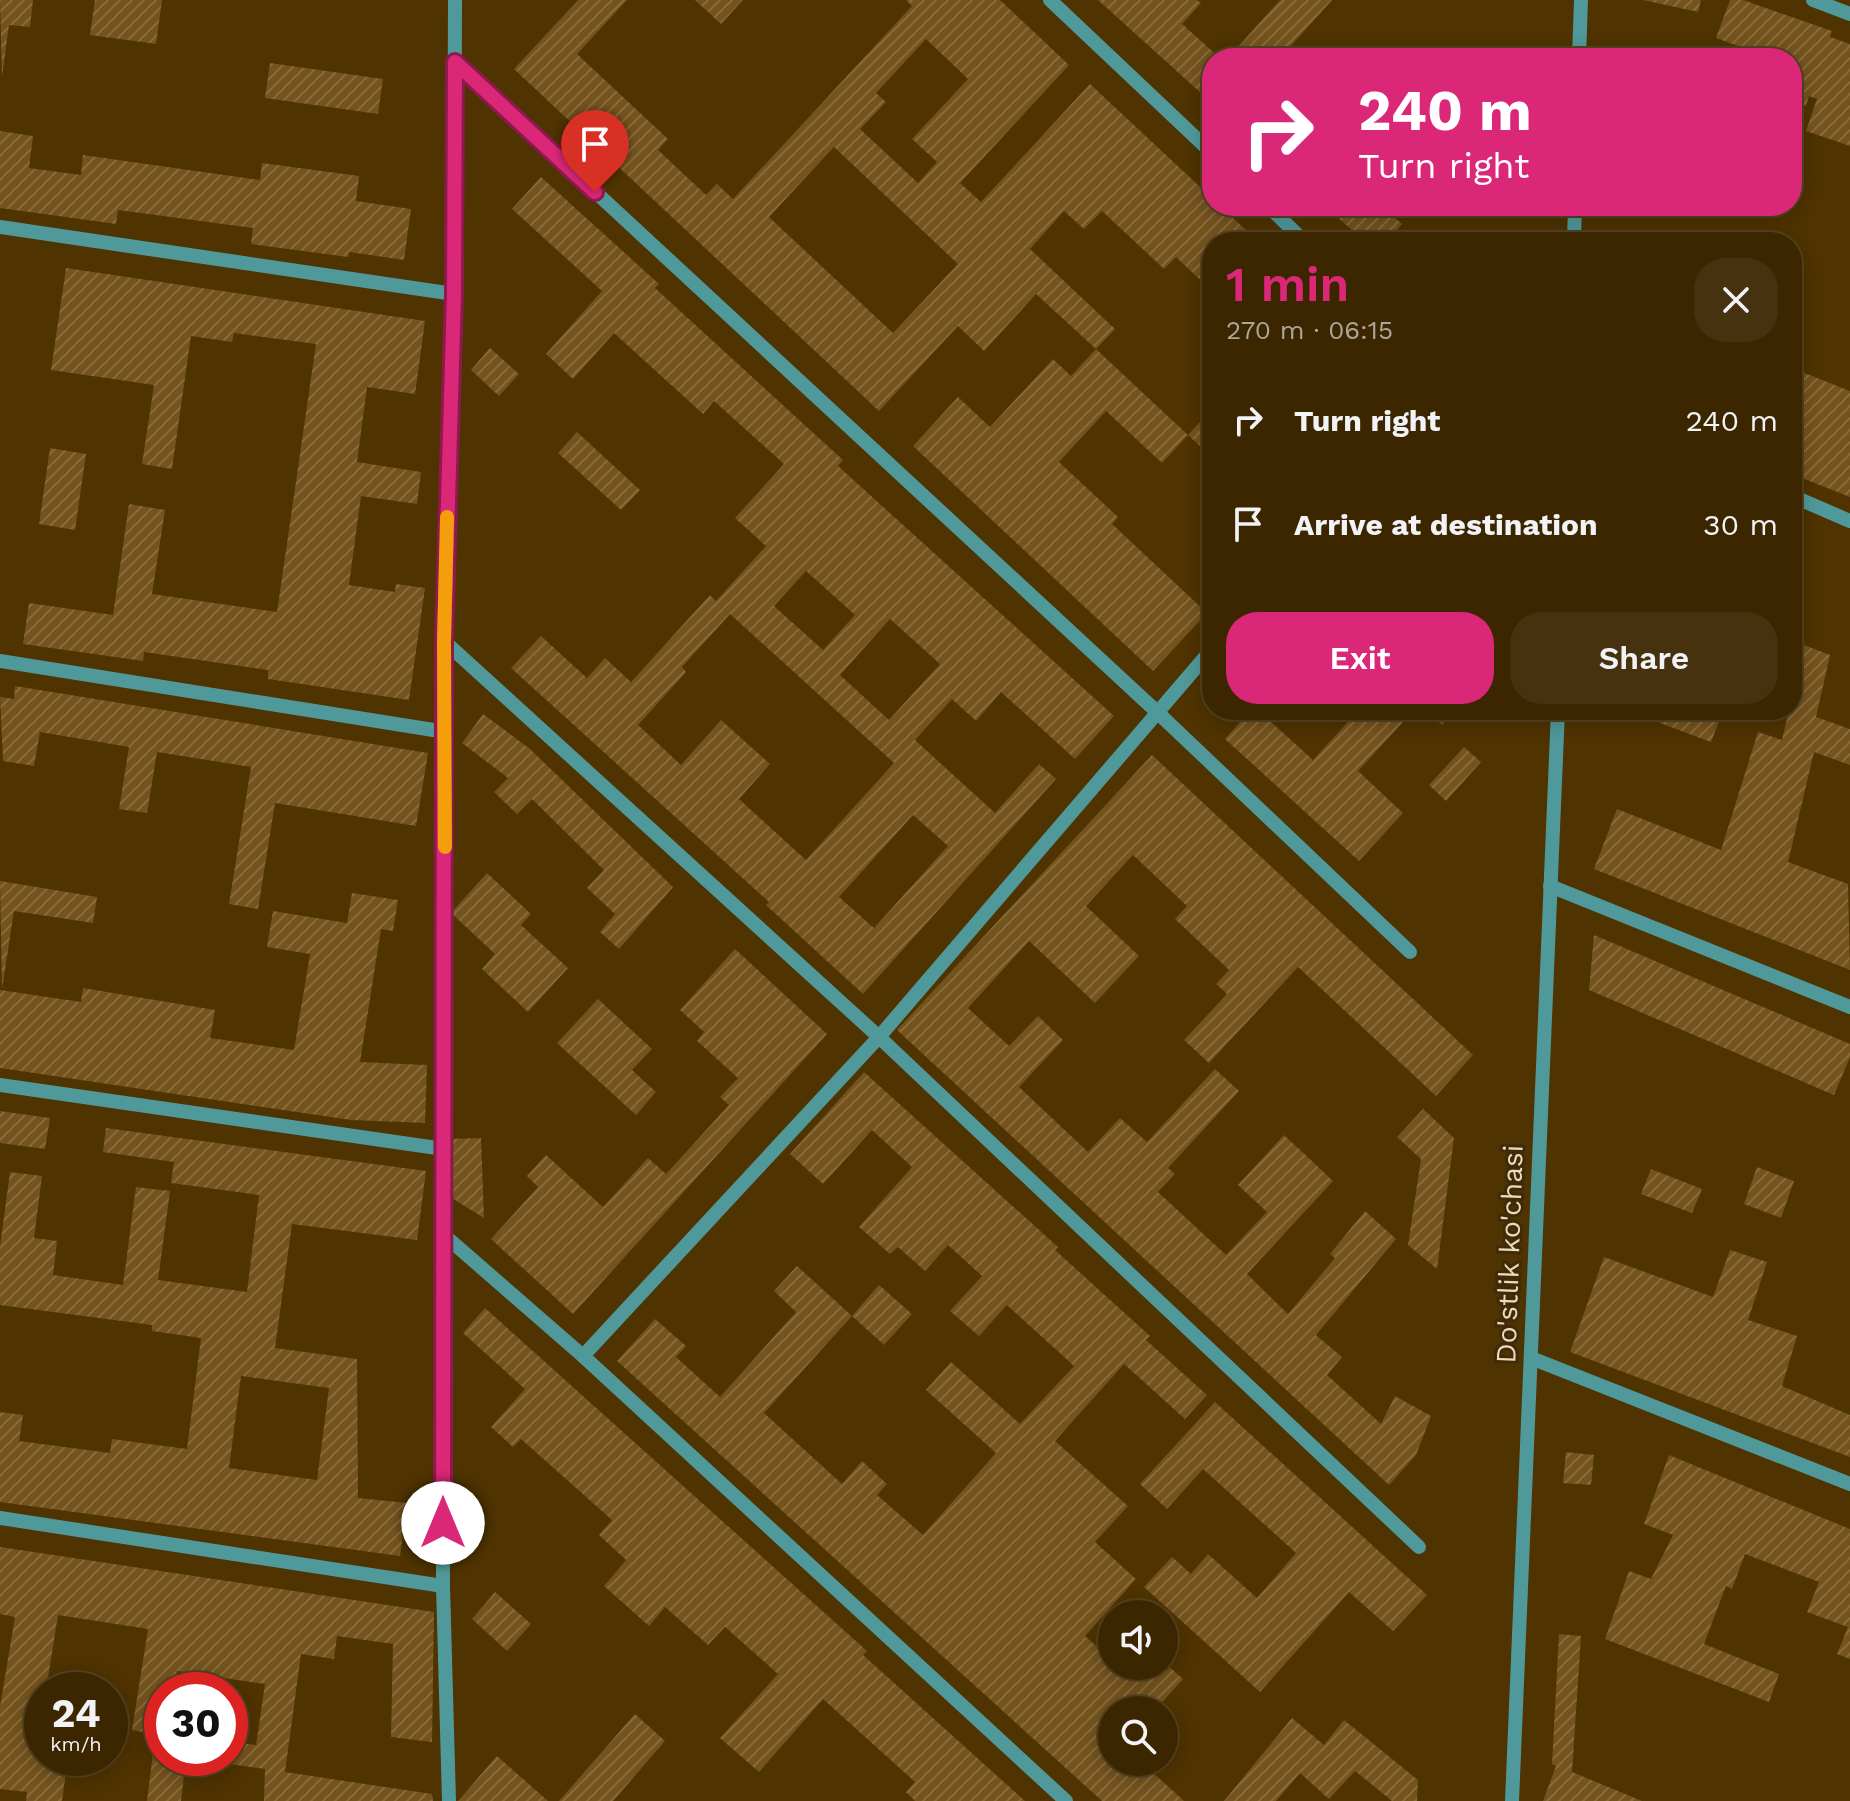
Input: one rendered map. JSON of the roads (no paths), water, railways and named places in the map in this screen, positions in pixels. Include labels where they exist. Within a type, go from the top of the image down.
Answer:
[{"type":"street","points":[[449,1801],[443,1586],[444,641],[454,294],[455,0]]},
{"type":"street","points":[[1050,0],[1202,144]]},
{"type":"street","points":[[1579,48],[1581,0]]},
{"type":"street","points":[[1813,0],[1850,14]]},
{"type":"street","points":[[455,62],[1156,711],[1410,952]]},
{"type":"street","points":[[1278,216],[1295,232]]},
{"type":"street","points":[[0,227],[454,294]]},
{"type":"street","points":[[1802,500],[1850,521]]},
{"type":"street","points":[[444,641],[879,1037],[1419,1547]]},
{"type":"street","points":[[583,1356],[879,1037],[1202,660]]},
{"type":"street","points":[[0,661],[446,732]]},
{"type":"street","name":"Do'stlik ko'chasi","points":[[1512,1801],[1558,720]]},
{"type":"street","points":[[1550,886],[1850,1007]]},
{"type":"street","points":[[0,1085],[444,1149]]},
{"type":"street","points":[[444,1235],[583,1356],[1066,1801]]},
{"type":"street","points":[[1531,1358],[1850,1484]]},
{"type":"street","points":[[0,1518],[443,1586]]}]
